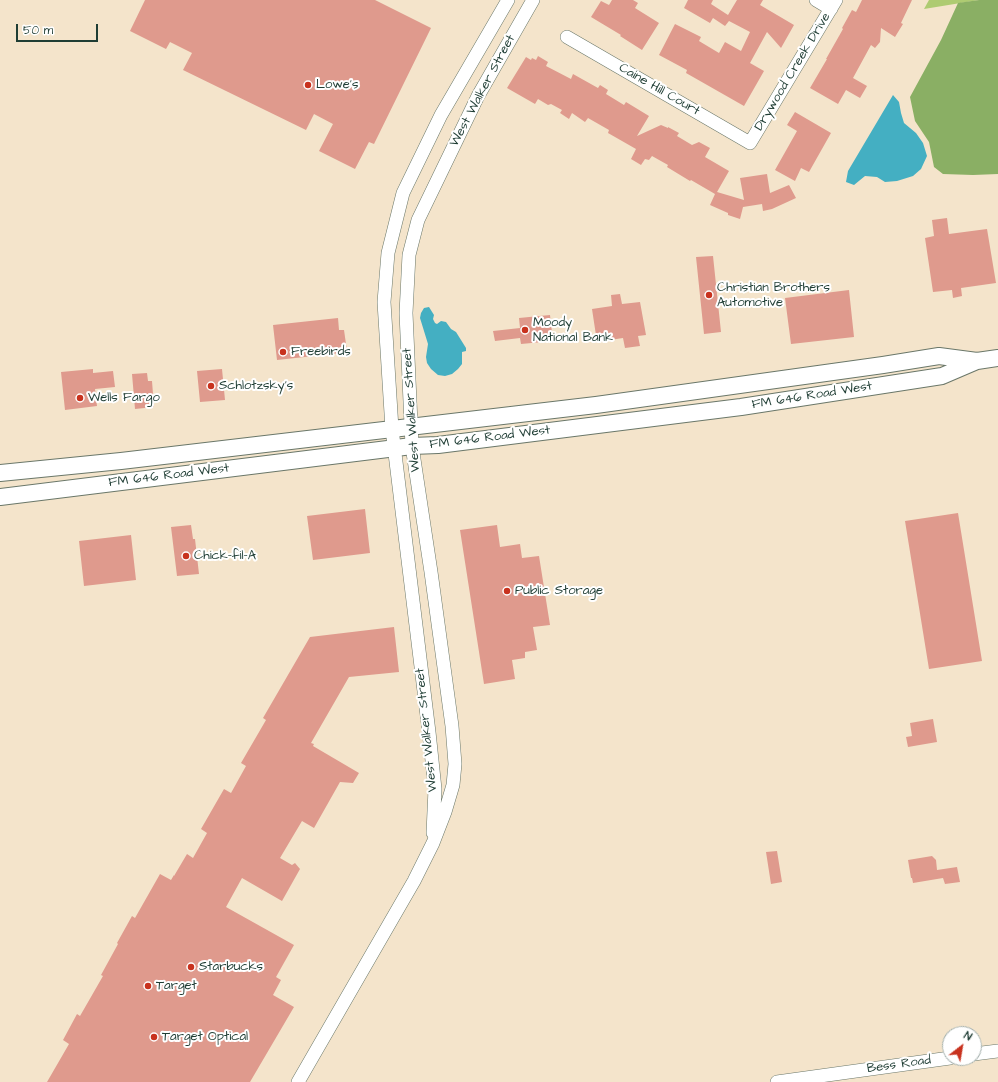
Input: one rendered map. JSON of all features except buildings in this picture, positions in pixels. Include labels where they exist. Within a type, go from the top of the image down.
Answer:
[{"type":"main road","name":"FM 646 Road West","points":[[0,474],[603,404],[939,356],[977,361]]},
{"type":"main road","name":"FM 646 Road West","points":[[0,497],[742,407],[942,376],[977,361],[998,358]]},
{"type":"street","name":"West Walker Street","points":[[433,843],[435,789],[392,429],[384,302],[388,253],[403,193],[441,115],[508,0]]},
{"type":"street","name":"West Walker Street","points":[[298,1082],[414,881],[433,843],[445,812],[453,785],[455,764],[452,726],[412,446],[406,313],[409,255],[418,220],[478,96],[533,0]]},
{"type":"street","points":[[816,0],[834,4]]},
{"type":"street","name":"Drywood Creek Drive","points":[[750,143],[834,4]]},
{"type":"street","name":"Caine Hill Court","points":[[567,38],[750,143]]},
{"type":"street","points":[[982,1053],[998,1051]]},
{"type":"street","name":"Bess Road","points":[[777,1082],[942,1059]]},
{"type":"green space","points":[[929,0],[979,0],[924,9]]},
{"type":"green space","points":[[979,0],[998,0],[998,174],[943,174],[934,167],[929,142],[915,121],[910,97],[941,40],[958,3]]},
{"type":"water","points":[[893,95],[899,102],[904,123],[916,133],[923,143],[927,156],[921,169],[913,176],[897,181],[885,182],[877,177],[865,176],[854,185],[846,182],[848,171]]},
{"type":"water","points":[[429,307],[434,315],[433,319],[435,323],[437,324],[441,321],[446,322],[451,329],[456,332],[466,348],[466,351],[462,352],[462,364],[452,374],[445,376],[438,375],[427,363],[426,357],[428,344],[420,318],[424,308]]},
{"type":"place","name":"Lowe's","points":[[308,85]]},
{"type":"place","name":"Christian Brothers Automotive","points":[[709,295]]},
{"type":"place","name":"Moody National Bank","points":[[525,330]]},
{"type":"place","name":"Freebirds","points":[[283,352]]},
{"type":"place","name":"Schlotzsky's","points":[[211,386]]},
{"type":"place","name":"Wells Fargo","points":[[80,398]]},
{"type":"place","name":"Chick-fil-A","points":[[186,556]]},
{"type":"place","name":"Public Storage","points":[[507,591]]},
{"type":"place","name":"Starbucks","points":[[191,967]]},
{"type":"place","name":"Target","points":[[148,986]]},
{"type":"place","name":"Target Optical","points":[[154,1037]]}]
